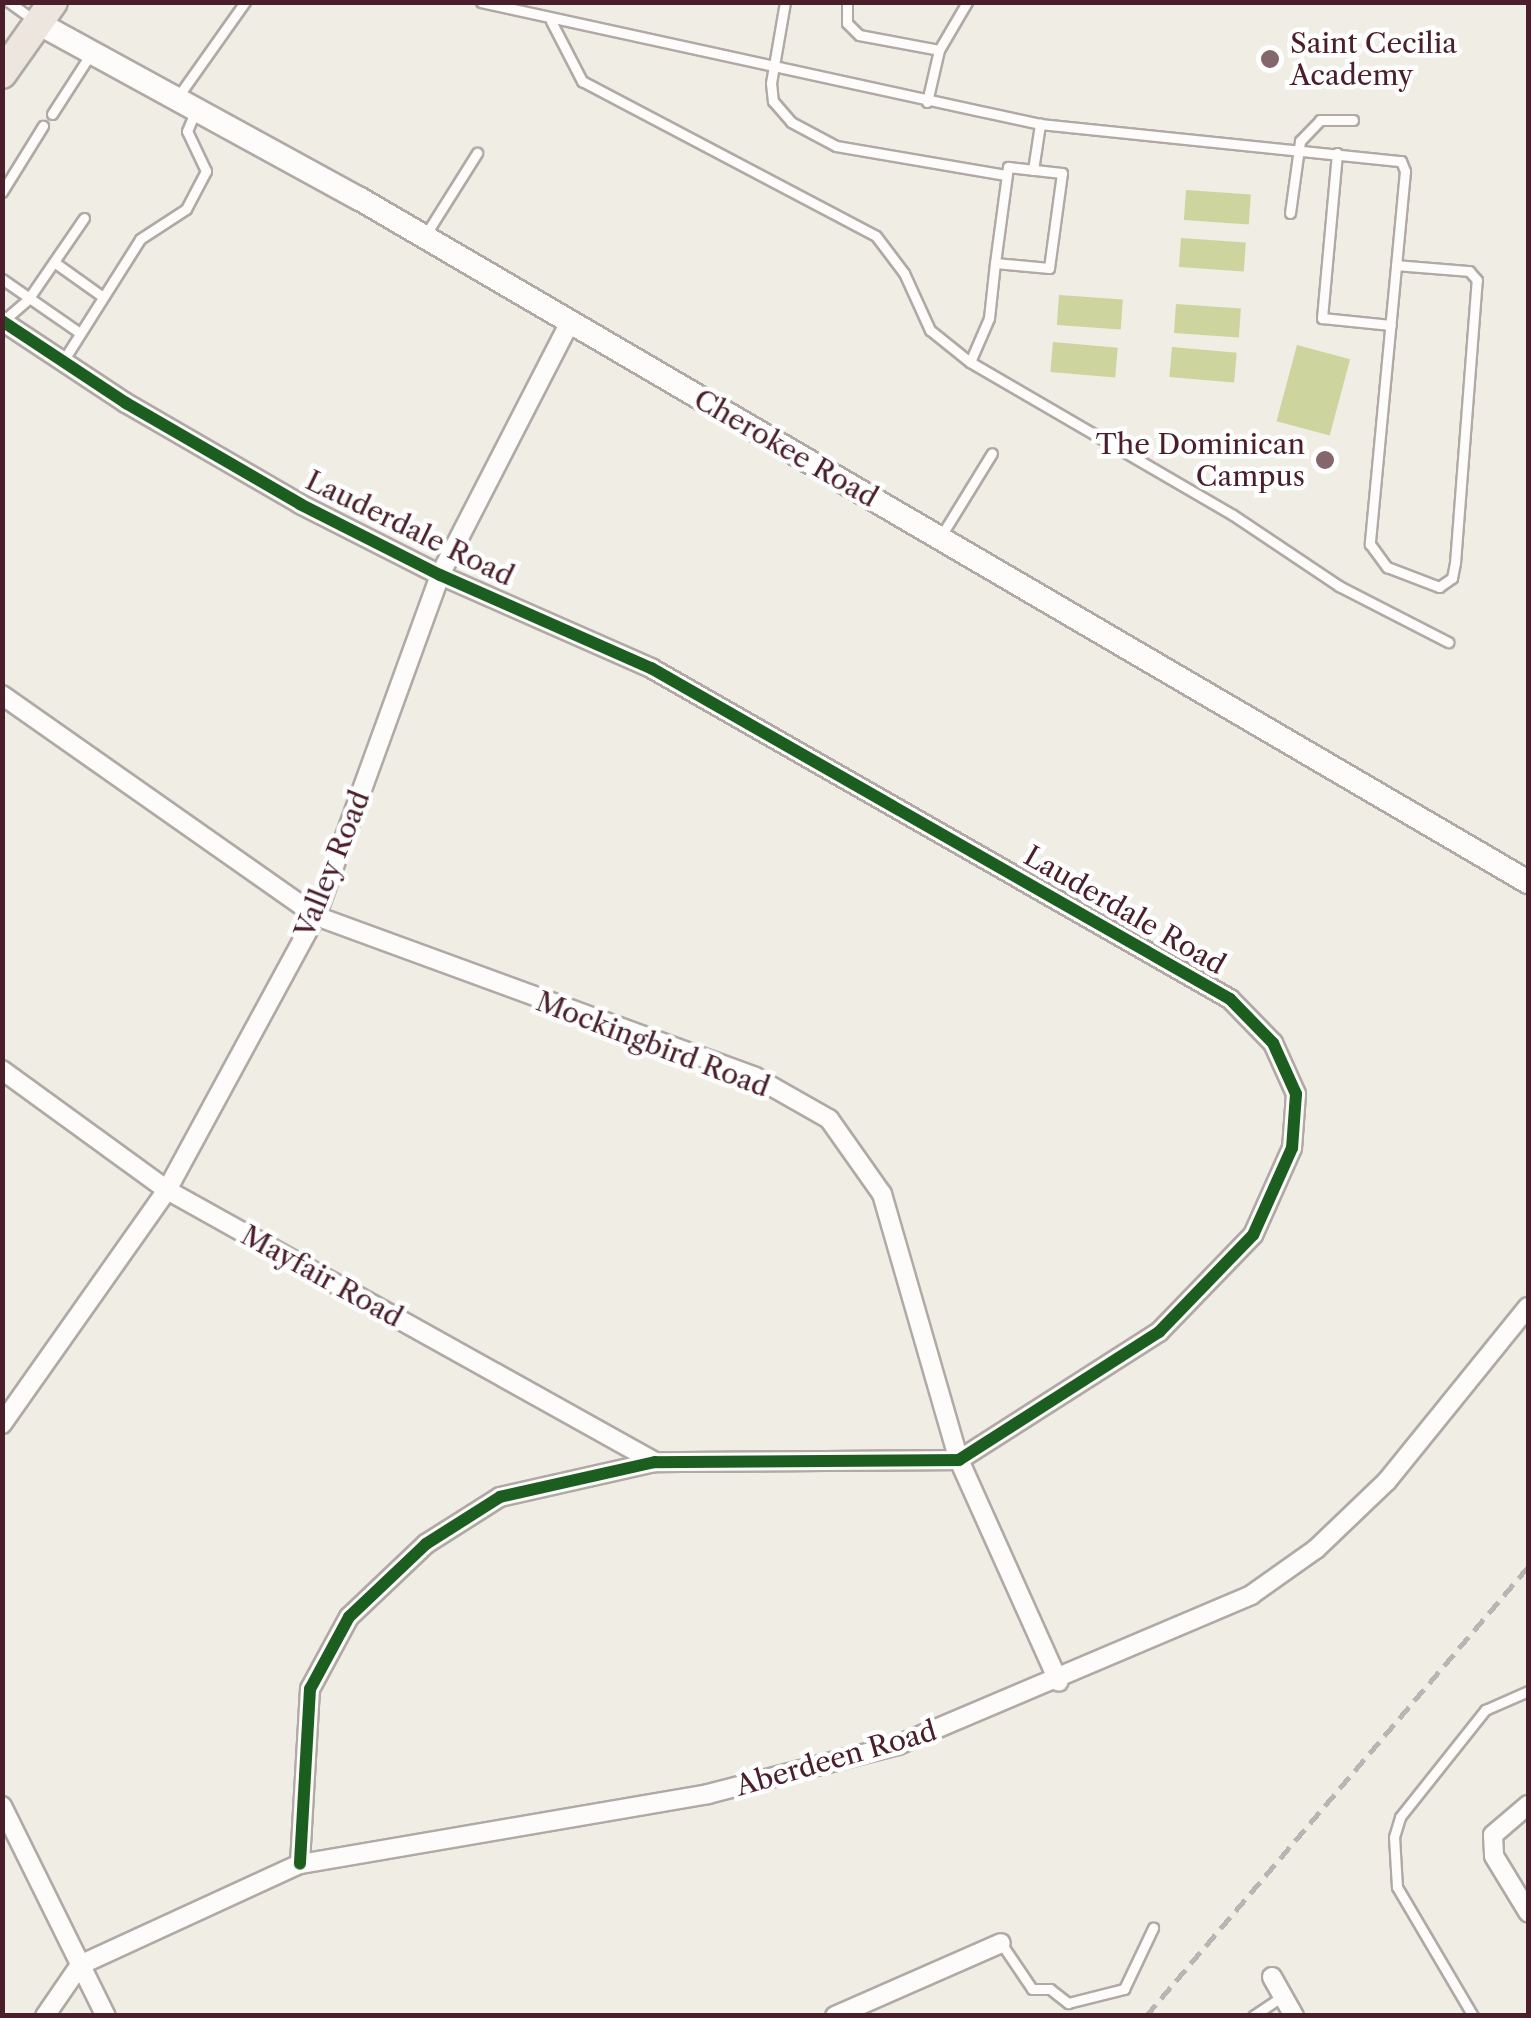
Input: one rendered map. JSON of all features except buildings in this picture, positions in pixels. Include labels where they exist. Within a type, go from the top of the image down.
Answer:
[{"type":"main road","points":[[2,74],[46,13]]},
{"type":"street","name":"Cherokee Road","points":[[46,13],[92,52],[424,236],[1528,882]]},
{"type":"street","name":"Lauderdale Road","points":[[3,321],[62,361],[300,504],[440,575],[652,668],[1230,999],[1272,1042],[1296,1094],[1292,1148],[1253,1235],[1159,1332],[959,1460]]},
{"type":"street","name":"Valley Road","points":[[2,1424],[167,1190],[316,916],[440,575],[570,322]]},
{"type":"street","name":"Mockingbird Road","points":[[2,695],[316,916],[756,1077],[829,1119],[882,1194],[959,1460],[1059,1682]]},
{"type":"street","name":"Mayfair Road","points":[[2,1070],[167,1190],[655,1462]]},
{"type":"street","name":"Aberdeen Road","points":[[80,1965],[300,1864],[708,1794],[898,1744],[1059,1682],[1251,1595],[1316,1549],[1386,1481],[1528,1306]]},
{"type":"street","points":[[300,1864],[310,1689],[349,1617],[426,1544],[500,1497],[655,1462],[959,1460]]},
{"type":"street","points":[[1527,1908],[1494,1856],[1493,1834],[1528,1805]]},
{"type":"street","points":[[2,1806],[106,2016]]},
{"type":"street","points":[[835,2016],[1001,1943]]},
{"type":"street","points":[[45,2016],[80,1965]]},
{"type":"street","points":[[1272,1978],[1294,2016]]},
{"type":"lane","points":[[8,2],[46,13]]},
{"type":"lane","points":[[62,361],[140,238],[186,209],[206,171],[187,130],[186,104],[245,2]]},
{"type":"lane","points":[[482,2],[551,22],[774,64],[927,102],[1040,124],[1396,158],[1404,165],[1370,544],[1387,567],[1438,586],[1452,578],[1456,564],[1477,280],[1469,270],[1396,265]]},
{"type":"lane","points":[[785,2],[774,64],[773,100],[812,137],[1006,175]]},
{"type":"lane","points":[[846,2],[848,23],[860,35],[939,50]]},
{"type":"lane","points":[[927,102],[939,50],[967,2]]},
{"type":"lane","points":[[551,22],[582,81],[876,236],[904,273],[930,330],[970,362],[1233,515],[1340,586],[1448,642]]},
{"type":"lane","points":[[52,114],[92,52]]},
{"type":"lane","points":[[1290,214],[1296,150],[1320,120],[1354,120]]},
{"type":"lane","points":[[1032,170],[1040,124]]},
{"type":"lane","points":[[2,192],[43,126]]},
{"type":"lane","points":[[424,236],[476,153]]},
{"type":"lane","points":[[1337,153],[1322,318],[1391,325]]},
{"type":"lane","points":[[970,362],[989,318],[995,263],[1006,175],[1008,168],[1062,174],[1049,268],[995,263]]},
{"type":"lane","points":[[3,321],[29,298],[84,218]]},
{"type":"lane","points":[[54,262],[103,297]]},
{"type":"lane","points":[[2,279],[80,334]]},
{"type":"lane","points":[[940,538],[992,453]]},
{"type":"lane","points":[[1473,2016],[1397,1887],[1394,1837],[1400,1817],[1485,1710],[1527,1695]]},
{"type":"lane","points":[[1001,1943],[1032,1989],[1050,1988],[1068,2003],[1124,1989],[1153,1928]]},
{"type":"lane","points":[[1254,2016],[1283,1996]]},
{"type":"green space","points":[[1186,190],[1251,195],[1249,224],[1184,220]]},
{"type":"green space","points":[[1181,238],[1246,243],[1244,271],[1179,267]]},
{"type":"green space","points":[[1059,295],[1123,299],[1121,329],[1057,325]]},
{"type":"green space","points":[[1176,304],[1241,309],[1239,337],[1174,333]]},
{"type":"green space","points":[[1053,342],[1118,348],[1115,378],[1050,372]]},
{"type":"green space","points":[[1297,345],[1350,359],[1330,436],[1277,421]]},
{"type":"green space","points":[[1172,347],[1237,353],[1234,383],[1169,377]]},
{"type":"railway","points":[[1146,2016],[1528,1567]]},
{"type":"cycle path","points":[[2,321],[126,403],[300,504],[440,575],[651,668],[1230,999],[1273,1043],[1296,1094],[1292,1148],[1253,1235],[1159,1332],[959,1460],[655,1462],[500,1497],[426,1544],[349,1617],[310,1689],[300,1864]]},
{"type":"place","name":"Saint Cecilia Academy","points":[[1270,59]]},
{"type":"place","name":"The Dominican Campus","points":[[1325,460]]}]
